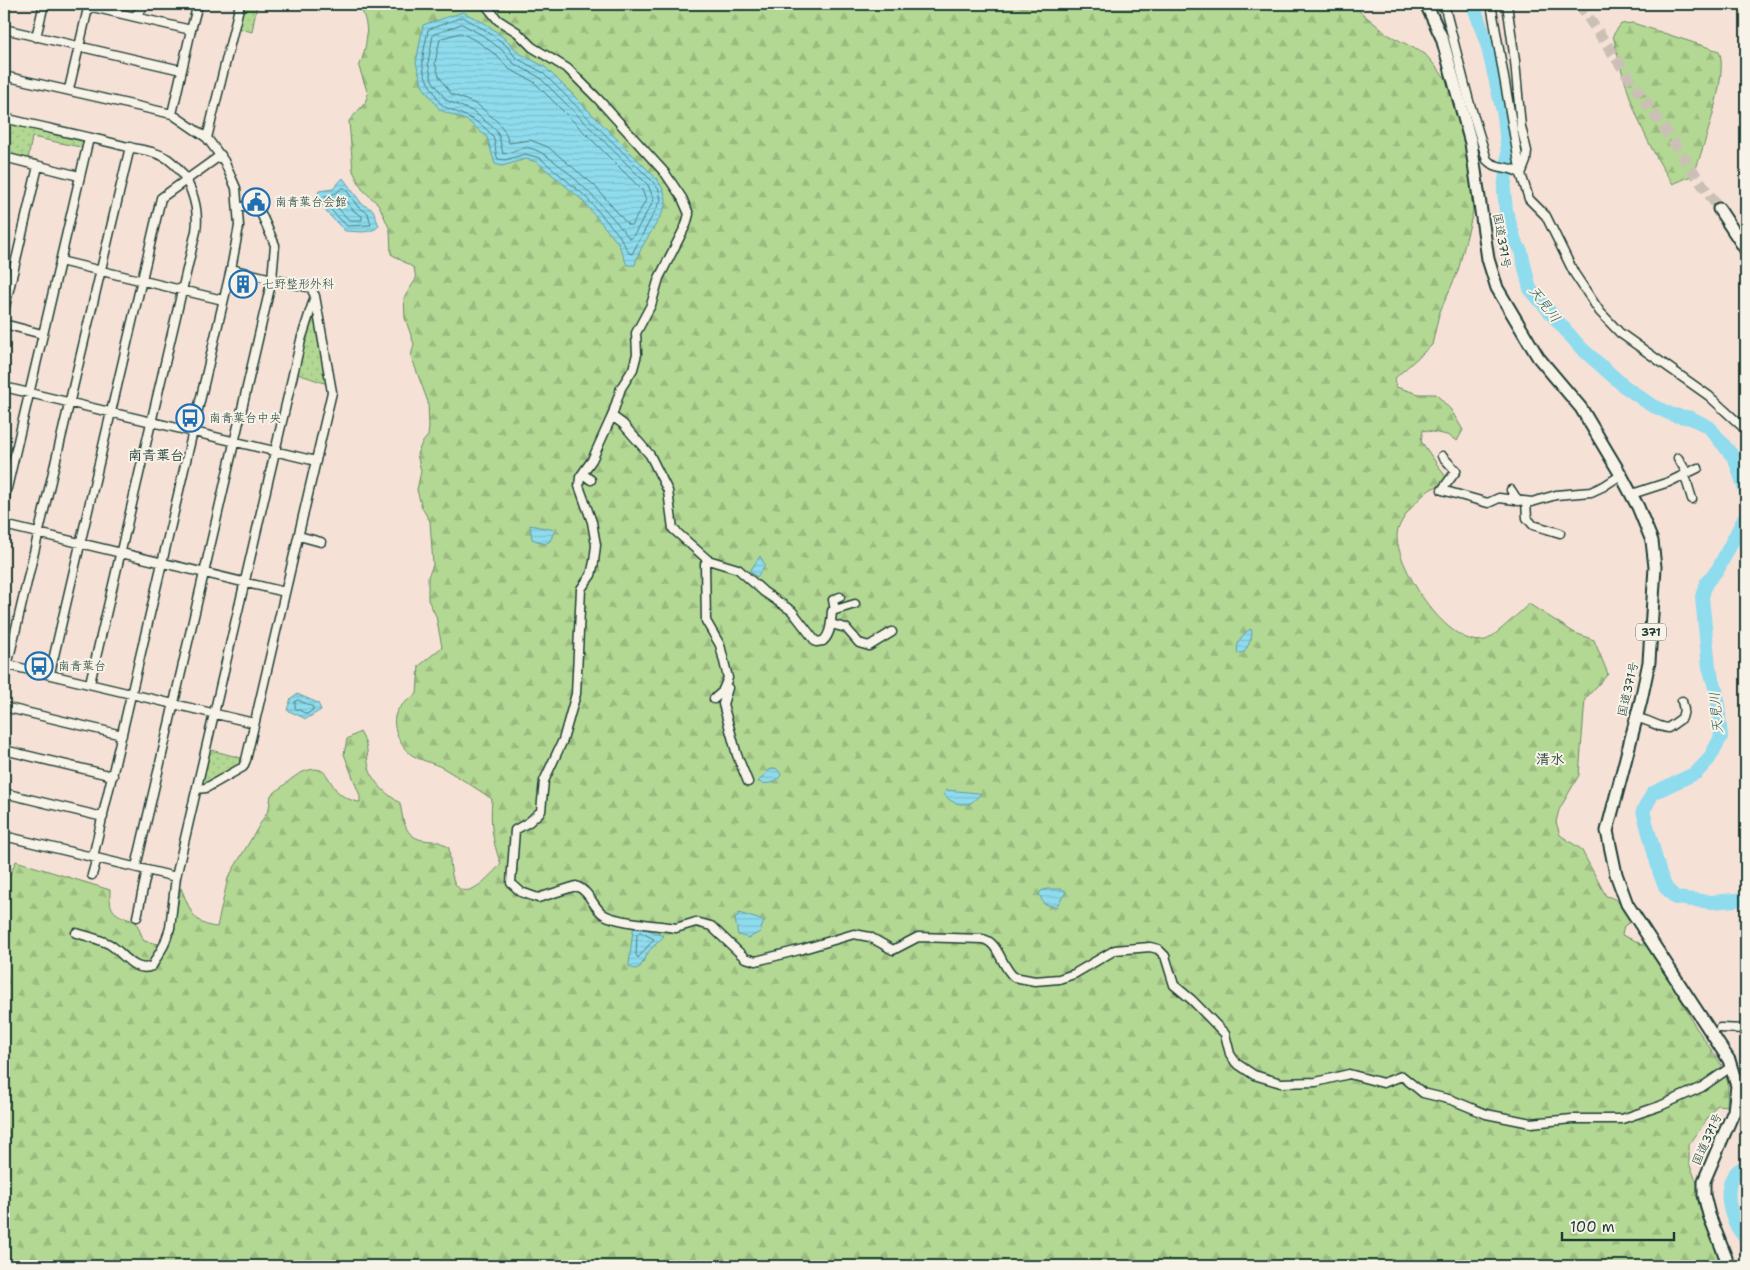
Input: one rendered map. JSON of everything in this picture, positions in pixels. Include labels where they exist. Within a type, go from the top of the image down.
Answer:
[{"type":"highway","name":"国道371号","points":[[1426,4],[1442,38],[1470,143],[1488,259],[1497,288],[1538,357],[1581,408],[1632,494],[1652,541],[1655,567],[1649,662],[1607,831],[1616,874],[1627,904],[1729,1060],[1737,1086],[1734,1111],[1704,1181],[1704,1195],[1709,1215],[1726,1258],[1727,1266]]},
{"type":"highway","points":[[1719,209],[1746,250]]},
{"type":"street","points":[[36,37],[44,4]]},
{"type":"street","points":[[135,16],[146,4]]},
{"type":"street","points":[[172,114],[198,4]]},
{"type":"street","points":[[207,138],[240,4]]},
{"type":"street","points":[[485,4],[498,20],[517,32],[532,47],[574,75],[657,163],[686,206],[689,214],[686,226],[659,278],[651,305],[636,332],[637,354],[633,369],[621,388],[612,416],[580,477],[579,486],[592,522],[596,545],[594,562],[580,597],[578,685],[563,740],[544,781],[541,811],[529,822],[515,830],[510,878],[514,887],[538,898],[576,886],[591,897],[604,915],[617,919],[676,928],[696,922],[711,926],[745,958],[756,960],[803,950],[854,934],[870,937],[893,950],[918,937],[982,939],[989,940],[994,944],[1003,964],[1014,977],[1047,980],[1074,974],[1115,950],[1150,947],[1158,949],[1165,956],[1174,985],[1192,1000],[1225,1034],[1230,1054],[1236,1062],[1254,1075],[1281,1083],[1316,1082],[1349,1074],[1383,1083],[1402,1076],[1416,1090],[1423,1093],[1452,1100],[1486,1114],[1524,1122],[1622,1119],[1660,1106],[1702,1087],[1731,1068]]},
{"type":"street","points":[[1444,4],[1466,92],[1487,160],[1495,166],[1518,172]]},
{"type":"street","points":[[1491,4],[1518,172],[1529,199],[1551,223],[1574,273],[1600,312],[1620,333],[1709,396],[1746,430]]},
{"type":"street","points":[[1507,4],[1515,61],[1521,127],[1527,151],[1526,160],[1518,172]]},
{"type":"street","points":[[69,89],[89,5],[191,30]]},
{"type":"street","points":[[4,29],[181,70]]},
{"type":"street","points":[[4,76],[69,89],[172,114],[207,138],[221,155],[232,175],[239,207],[239,226],[231,269],[191,432],[103,817],[92,875]]},
{"type":"street","points":[[4,118],[142,149],[168,160],[186,179],[194,202],[197,224],[90,683]]},
{"type":"street","points":[[4,501],[89,138]]},
{"type":"street","points":[[4,679],[6,664],[39,534],[130,147]]},
{"type":"street","points":[[50,674],[140,281],[161,198],[221,155]]},
{"type":"street","points":[[4,157],[79,176]]},
{"type":"street","points":[[4,311],[38,166]]},
{"type":"street","points":[[136,867],[272,279],[275,245],[260,211],[246,206],[239,207]]},
{"type":"street","points":[[60,261],[223,300]]},
{"type":"street","points":[[197,789],[206,788],[243,767],[332,392],[315,296],[311,288],[307,285],[231,269]]},
{"type":"street","points":[[76,933],[110,945],[133,964],[145,968],[152,966],[164,945],[170,928],[176,878],[244,582],[301,340],[315,296]]},
{"type":"street","points":[[4,324],[42,334]]},
{"type":"street","points":[[4,388],[316,461]]},
{"type":"street","points":[[612,416],[623,424],[646,448],[668,491],[673,529],[708,560],[738,570],[792,612],[816,642],[823,641],[826,638],[832,611],[855,604]]},
{"type":"street","points":[[623,424],[630,417]]},
{"type":"street","points":[[1442,456],[1456,471],[1442,490],[1488,503],[1499,498],[1532,502],[1556,495],[1591,492],[1621,475]]},
{"type":"street","points":[[1678,458],[1686,475],[1692,499]]},
{"type":"street","points":[[1632,494],[1686,475],[1698,468]]},
{"type":"street","points":[[583,474],[591,480]]},
{"type":"street","points":[[1511,490],[1522,501],[1527,518],[1532,525],[1560,533]]},
{"type":"street","points":[[4,525],[285,592]]},
{"type":"street","points":[[299,536],[321,542]]},
{"type":"street","points":[[708,560],[705,564],[706,621],[720,645],[729,683],[723,704],[737,755],[748,782]]},
{"type":"street","points":[[835,610],[833,600],[840,597]]},
{"type":"street","points":[[831,622],[842,624]]},
{"type":"street","points":[[831,622],[846,628],[859,643],[869,646],[892,632]]},
{"type":"street","points":[[6,664],[254,723]]},
{"type":"street","points":[[714,699],[722,692],[728,678]]},
{"type":"street","points":[[1636,718],[1668,728],[1682,718],[1684,710],[1682,701]]},
{"type":"street","points":[[4,707],[122,735]]},
{"type":"street","points":[[4,750],[113,776]]},
{"type":"street","points":[[4,793],[103,817]]},
{"type":"street","points":[[4,836],[176,878]]},
{"type":"street","points":[[137,917],[147,870]]},
{"type":"street","points":[[1720,1028],[1746,1029]]},
{"type":"green space","points":[[241,4],[257,4],[252,32],[235,27]]},
{"type":"green space","points":[[357,4],[1351,4],[1387,34],[1425,54],[1448,81],[1462,124],[1469,167],[1473,212],[1458,271],[1439,314],[1432,345],[1394,379],[1396,387],[1419,394],[1436,394],[1451,410],[1463,430],[1457,441],[1447,435],[1423,430],[1421,441],[1450,483],[1431,489],[1409,510],[1398,531],[1397,537],[1400,551],[1406,568],[1428,604],[1441,620],[1456,632],[1471,639],[1485,640],[1489,638],[1529,604],[1575,633],[1594,640],[1608,674],[1585,699],[1579,775],[1559,810],[1556,822],[1560,835],[1581,849],[1606,896],[1615,899],[1624,909],[1630,922],[1624,926],[1622,935],[1641,945],[1645,942],[1677,991],[1695,1026],[1723,1067],[1728,1083],[1727,1106],[1717,1105],[1689,1145],[1689,1163],[1697,1183],[1698,1201],[1704,1222],[1719,1253],[1722,1266],[4,1266],[4,888],[16,861],[110,890],[112,909],[118,915],[136,922],[144,941],[169,946],[181,888],[193,915],[209,926],[217,927],[228,878],[269,809],[271,795],[290,780],[303,772],[317,769],[326,774],[341,795],[360,802],[360,796],[344,754],[347,739],[360,732],[366,744],[370,771],[375,781],[400,803],[404,821],[412,835],[423,840],[439,842],[449,848],[452,875],[458,887],[470,890],[484,881],[501,864],[492,832],[492,799],[443,768],[412,755],[402,744],[395,729],[394,722],[397,711],[417,694],[419,666],[442,647],[436,616],[428,600],[428,577],[433,565],[430,521],[422,508],[417,490],[421,471],[417,454],[428,436],[429,427],[428,402],[411,356],[414,344],[405,318],[404,298],[416,279],[414,268],[391,254],[390,230],[379,205],[362,189],[353,171],[349,121],[365,103],[368,94],[359,67],[367,35],[365,19]]},
{"type":"green space","points":[[1633,23],[1719,51],[1721,76],[1718,93],[1695,172],[1691,176],[1673,184],[1643,131],[1635,112],[1617,54],[1613,35],[1621,24]]},
{"type":"green space","points":[[4,120],[87,139],[85,148],[32,137],[28,160],[4,155]]},
{"type":"green space","points":[[314,302],[330,385],[295,373]]},
{"type":"green space","points":[[207,749],[241,758],[244,761],[237,769],[198,788]]},
{"type":"water","points":[[463,12],[488,25],[519,53],[545,67],[662,186],[666,201],[664,208],[635,265],[627,265],[618,243],[581,199],[537,162],[526,159],[502,166],[495,164],[487,137],[468,121],[440,110],[423,87],[416,63],[423,25]]},
{"type":"water","points":[[343,178],[362,204],[373,210],[379,226],[372,231],[345,231],[327,213],[317,195],[319,191],[333,189]]},
{"type":"water","points":[[530,525],[555,530],[550,541],[545,544],[532,539]]},
{"type":"water","points":[[760,556],[765,565],[757,577],[750,571]]},
{"type":"water","points":[[1251,629],[1252,635],[1249,644],[1244,652],[1238,654],[1237,650],[1240,639]]},
{"type":"water","points":[[297,694],[318,703],[321,710],[306,719],[287,710],[291,698]]},
{"type":"water","points":[[776,768],[781,774],[777,780],[768,783],[758,782],[769,770]]},
{"type":"water","points":[[946,790],[981,794],[971,803],[960,804],[946,797],[944,794]]},
{"type":"water","points":[[1047,889],[1062,889],[1066,892],[1056,907],[1044,904],[1039,894]]},
{"type":"water","points":[[739,913],[764,921],[760,932],[749,938],[738,935],[735,919]]},
{"type":"water","points":[[635,927],[641,927],[664,936],[649,951],[640,967],[635,969],[629,967],[633,930]]},
{"type":"waterway","name":"天見川","points":[[1473,4],[1487,44],[1504,116],[1508,155],[1504,190],[1506,211],[1515,241],[1521,251],[1530,289],[1581,348],[1624,386],[1651,405],[1673,415],[1691,418],[1709,427],[1735,459],[1746,492]]},
{"type":"waterway","name":"天見川","points":[[1746,515],[1718,569],[1706,583],[1702,597],[1709,667],[1717,694],[1721,737],[1709,759],[1696,773],[1653,793],[1643,811],[1660,874],[1666,888],[1676,898],[1711,902],[1746,899]]},
{"type":"waterway","name":"天見川","points":[[1746,1166],[1737,1171],[1729,1189],[1729,1200],[1734,1221],[1746,1238]]},
{"type":"tunnel","points":[[1579,4],[1719,209]]},
{"type":"place","name":"南青葉台会館","points":[[256,202]]},
{"type":"place","name":"七野整形外科","points":[[243,284]]},
{"type":"place","name":"南青葉台中央","points":[[190,418]]},
{"type":"place","name":"南青葉台","points":[[39,666]]},
{"type":"district","name":"南青葉台","points":[[156,455]]},
{"type":"district","name":"清水","points":[[1550,759]]}]
